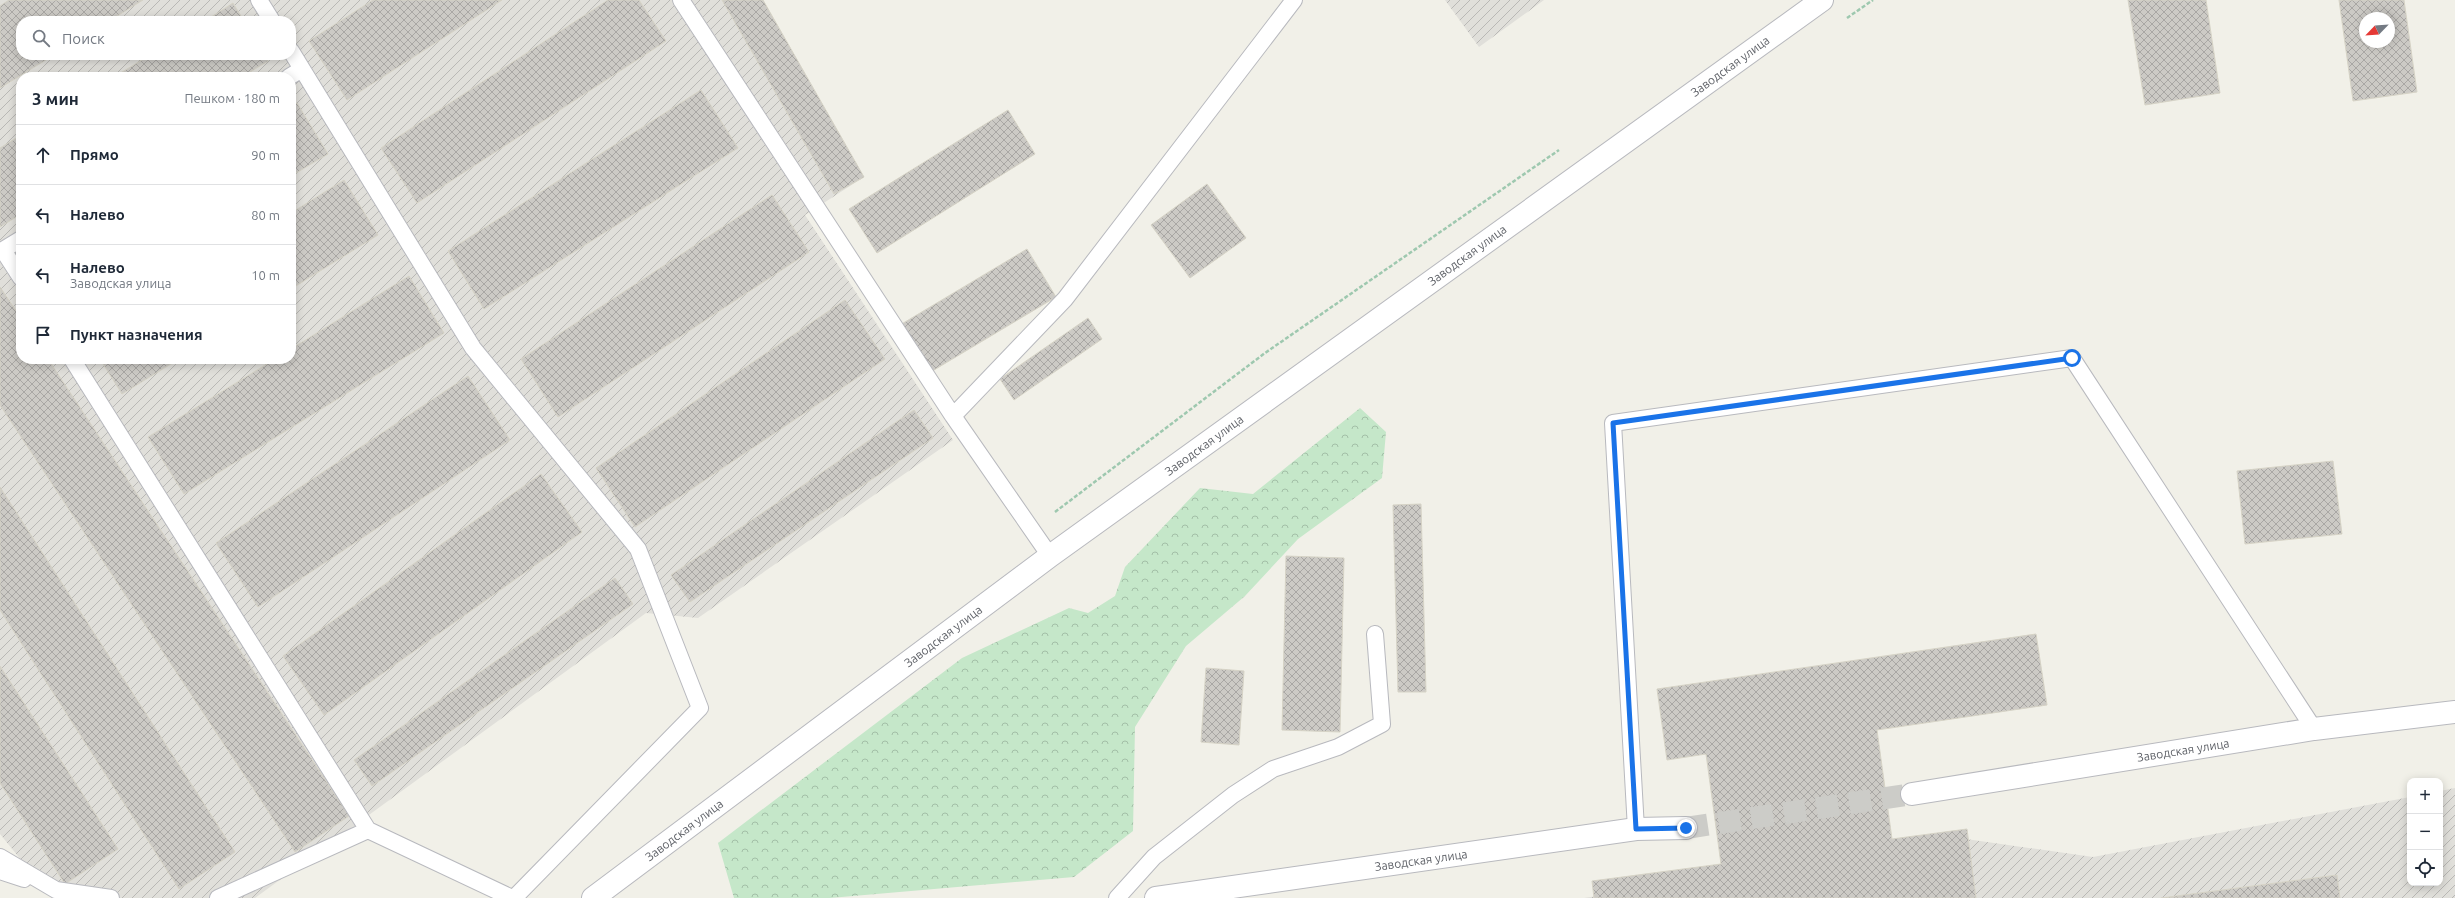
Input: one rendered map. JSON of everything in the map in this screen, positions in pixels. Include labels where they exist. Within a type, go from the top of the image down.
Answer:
[{"type":"street","name":"Заводская улица","points":[[593,898],[1050,556],[1822,0]]},
{"type":"street","name":"Заводская улица","points":[[1912,794],[2314,729],[2455,712]]},
{"type":"street","name":"Заводская улица","points":[[1156,898],[1636,829],[1686,828]]},
{"type":"lane","points":[[259,0],[269,16]]},
{"type":"lane","points":[[681,0],[953,416],[1050,556]]},
{"type":"lane","points":[[953,416],[1065,299],[1294,0]]},
{"type":"lane","points":[[293,60],[295,72]]},
{"type":"lane","points":[[75,364],[368,830],[513,898],[700,708],[638,549],[473,348],[296,75]]},
{"type":"lane","points":[[16,242],[3,250],[16,270]]},
{"type":"lane","points":[[1636,829],[1613,423],[2072,358],[2314,729]]},
{"type":"lane","points":[[1117,898],[1154,857],[1233,795],[1266,774],[1338,747],[1382,724],[1375,634]]},
{"type":"lane","points":[[218,898],[368,830]]},
{"type":"lane","points":[[0,857],[56,890]]},
{"type":"lane","points":[[0,871],[56,890],[111,898]]},
{"type":"shaded area","points":[[0,0],[763,0],[864,177],[805,215],[953,440],[698,618],[646,613],[255,898],[52,898],[0,834]]},
{"type":"shaded area","points":[[1445,0],[1544,0],[1479,47]]},
{"type":"shaded area","points":[[2455,788],[2455,898],[1584,898],[1966,839],[2093,857],[2407,798],[2407,886],[2443,886],[2443,790]]},
{"type":"green space","points":[[1360,408],[1386,432],[1382,478],[1298,539],[1245,596],[1186,646],[1135,727],[1133,831],[1074,877],[830,898],[734,898],[718,843],[962,658],[1069,608],[1088,613],[1115,596],[1125,567],[1200,488],[1253,494]]},
{"type":"building","points":[[9,0],[143,0],[117,16],[16,16],[16,60],[46,60],[26,72],[16,72],[16,78],[0,88],[0,6]]},
{"type":"building","points":[[373,0],[502,0],[347,100],[309,41]]},
{"type":"building","points":[[608,0],[639,0],[666,41],[417,203],[381,148]]},
{"type":"building","points":[[722,0],[763,0],[864,177],[834,194]]},
{"type":"building","points":[[2128,0],[2206,0],[2220,93],[2145,105]]},
{"type":"building","points":[[2339,0],[2404,0],[2417,92],[2353,101]]},
{"type":"building","points":[[233,3],[241,16],[213,16]]},
{"type":"building","points":[[142,60],[268,61],[250,72],[122,72]]},
{"type":"building","points":[[701,90],[738,148],[484,309],[448,251]]},
{"type":"building","points":[[296,104],[328,154],[296,173]]},
{"type":"building","points":[[1008,110],[1035,154],[877,253],[849,209]]},
{"type":"building","points":[[16,138],[16,217],[0,227],[0,148]]},
{"type":"building","points":[[344,180],[378,235],[296,286],[296,210]]},
{"type":"building","points":[[1207,184],[1246,238],[1190,278],[1151,225]]},
{"type":"building","points":[[772,195],[809,252],[558,417],[521,359]]},
{"type":"building","points":[[1027,249],[1056,297],[929,373],[900,325]]},
{"type":"building","points":[[409,276],[444,333],[184,494],[148,437],[267,364],[296,364],[296,346]]},
{"type":"building","points":[[0,287],[16,311],[16,364],[51,364],[349,816],[295,852],[0,405]]},
{"type":"building","points":[[845,300],[885,359],[635,527],[596,468]]},
{"type":"building","points":[[1088,318],[1102,339],[1014,400],[1000,379]]},
{"type":"building","points":[[103,364],[171,364],[122,394]]},
{"type":"building","points":[[468,376],[510,440],[258,607],[216,543]]},
{"type":"building","points":[[914,410],[933,438],[690,602],[671,575]]},
{"type":"building","points":[[2333,461],[2342,534],[2245,544],[2237,471]]},
{"type":"building","points":[[541,474],[582,532],[324,715],[283,656]]},
{"type":"building","points":[[0,487],[235,852],[179,889],[0,610]]},
{"type":"building","points":[[1421,504],[1426,692],[1398,692],[1393,505]]},
{"type":"building","points":[[1286,556],[1344,558],[1340,732],[1282,730]]},
{"type":"building","points":[[615,578],[633,604],[372,786],[354,760]]},
{"type":"building","points":[[2036,634],[2047,705],[1877,730],[1892,839],[1967,829],[1976,898],[1594,898],[1592,881],[1721,864],[1706,754],[1667,760],[1657,689]]},
{"type":"building","points":[[0,666],[118,849],[65,884],[0,783]]},
{"type":"building","points":[[1206,668],[1244,671],[1239,745],[1201,742]]},
{"type":"building","points":[[2337,875],[2340,898],[2161,898]]},
{"type":"tunnel","points":[[1686,828],[1912,794]]},
{"type":"route","points":[[1686,828],[1636,829],[1613,423],[2072,358]]}]
